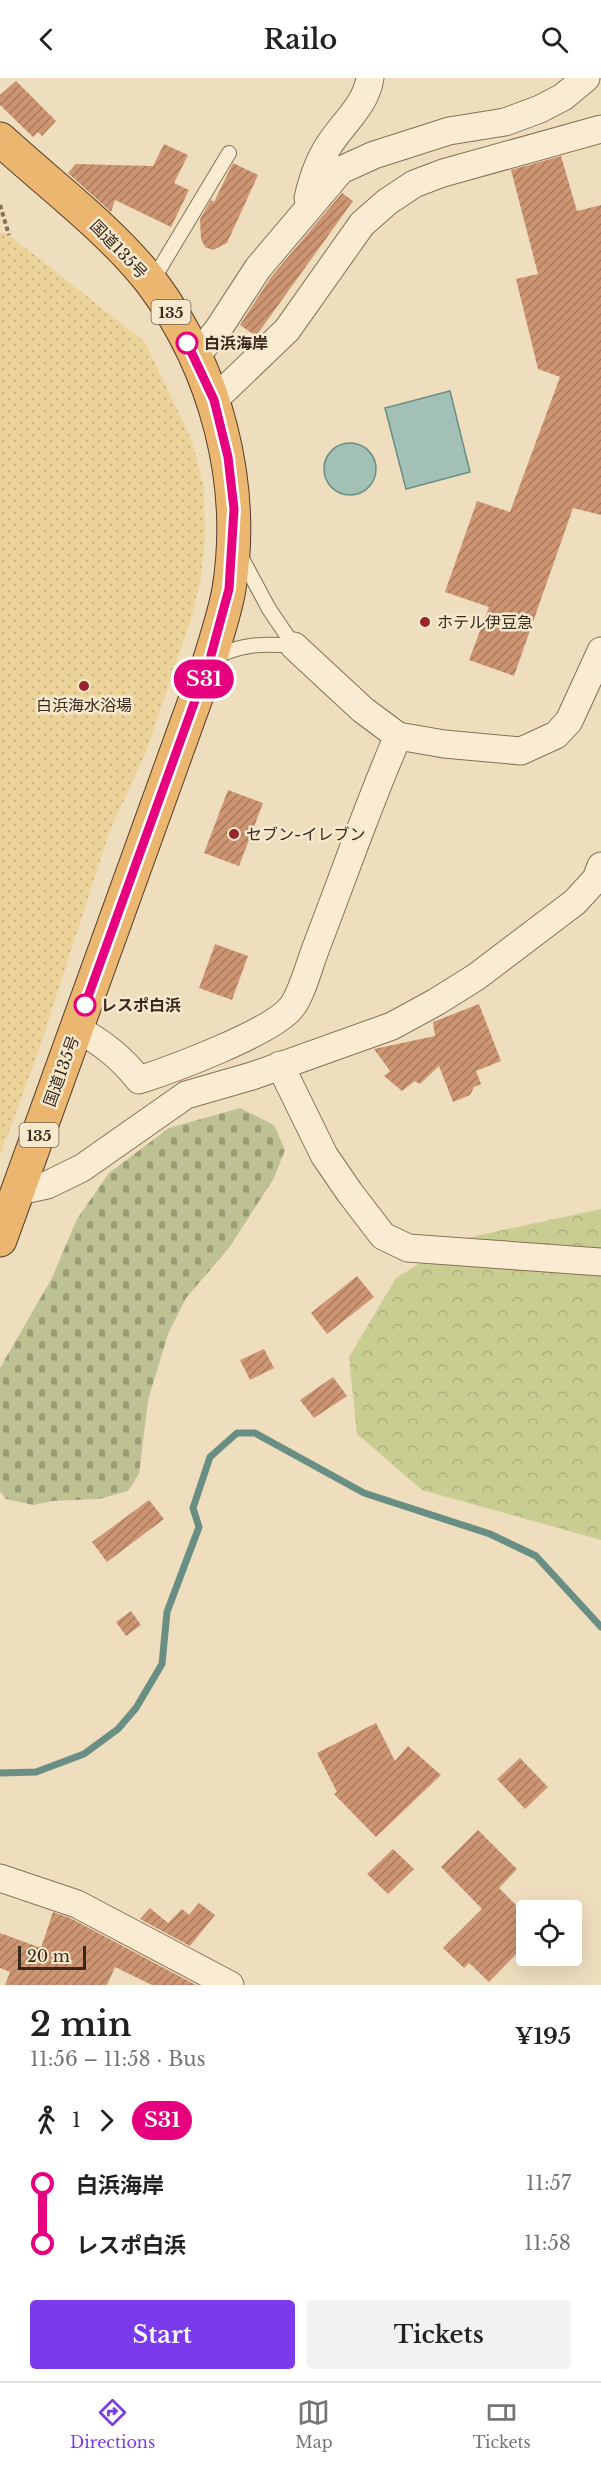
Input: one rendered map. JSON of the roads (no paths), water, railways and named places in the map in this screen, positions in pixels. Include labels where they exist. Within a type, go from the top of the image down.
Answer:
[{"type":"highway","name":"国道135号","points":[[0,140],[85,215],[151,283],[177,321],[214,400],[228,457],[234,509],[229,589],[210,659],[0,1240]]},
{"type":"street","points":[[304,212],[310,187],[328,146],[352,116],[368,89],[370,78]]},
{"type":"street","points":[[194,358],[217,331],[258,268],[341,170],[353,163],[449,131],[505,122],[563,96],[586,78]]},
{"type":"street","points":[[214,400],[286,330],[362,224],[387,202],[414,184],[443,173],[601,129]]},
{"type":"street","points":[[294,646],[363,710],[398,736],[501,751],[521,751],[556,735],[569,721],[601,651]]},
{"type":"street","points":[[77,1029],[100,1041],[139,1080],[175,1068],[270,1025],[292,1008],[349,863],[372,794],[398,736]]},
{"type":"street","points":[[19,1191],[47,1185],[82,1168],[186,1095],[392,1026],[436,1002],[476,977],[575,902],[596,879],[601,866]]},
{"type":"street","points":[[280,1065],[324,1155],[383,1236],[408,1248],[601,1262]]},
{"type":"street","points":[[0,1878],[78,1904],[230,1985]]},
{"type":"lane","points":[[151,283],[229,153]]},
{"type":"lane","points":[[233,543],[269,609],[294,646]]},
{"type":"lane","points":[[210,659],[236,647],[261,643],[294,646]]},
{"type":"water","points":[[450,391],[470,472],[406,489],[385,408]]},
{"type":"water","points":[[350,443],[364,447],[372,455],[376,469],[372,483],[364,491],[350,495],[336,491],[328,483],[324,469],[328,455],[336,447]]},
{"type":"waterway","points":[[0,1773],[36,1772],[84,1754],[118,1729],[136,1708],[162,1664],[167,1612],[199,1527],[193,1508],[210,1457],[237,1433],[255,1433],[364,1493],[490,1534],[536,1556],[601,1627]]},
{"type":"place","name":"白浜海岸","points":[[187,343]]},
{"type":"place","name":"ホテル伊豆急","points":[[425,622]]},
{"type":"place","name":"白浜海水浴場","points":[[84,686]]},
{"type":"place","name":"セブン-イレブン","points":[[234,834]]},
{"type":"place","name":"レスポ白浜","points":[[85,1005]]}]
